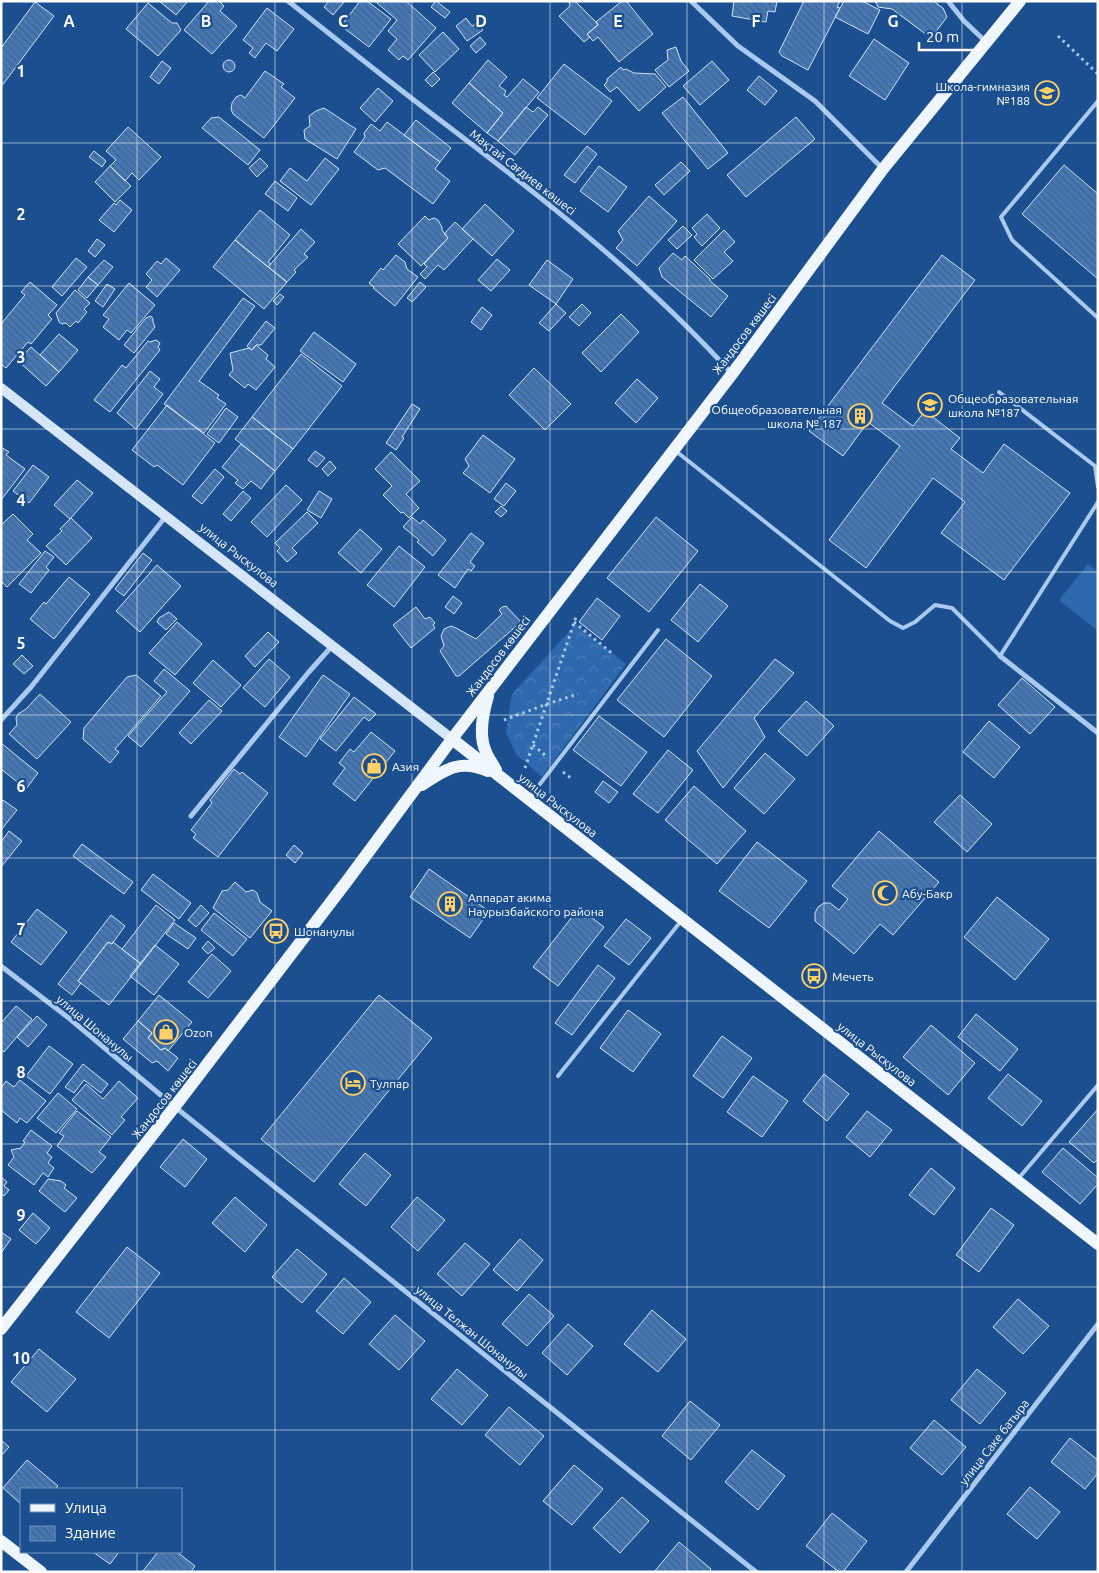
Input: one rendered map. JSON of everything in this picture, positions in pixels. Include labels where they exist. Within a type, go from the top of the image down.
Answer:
[{"type":"main road","name":"Жандосов көшесі","points":[[1,1329],[175,1107],[452,739],[732,374],[883,169],[1020,1]]},
{"type":"main road","points":[[491,688],[483,712],[482,730],[485,751],[500,776]]},
{"type":"main road","name":"улица Рыскулова","points":[[452,739],[1098,1244]]},
{"type":"main road","points":[[415,790],[452,767],[475,766],[500,776]]},
{"type":"main road","points":[[1,1541],[41,1572]]},
{"type":"street","name":"Мақтай Сағдиев көшесі","points":[[288,1],[578,227],[667,308],[732,374]]},
{"type":"street","points":[[691,1],[738,46],[815,101],[883,169]]},
{"type":"street","points":[[948,1],[964,21],[986,42]]},
{"type":"street","name":"улица Рыскулова","points":[[1,388],[452,739]]},
{"type":"street","points":[[1,720],[166,516]]},
{"type":"street","points":[[191,816],[308,673],[333,646]]},
{"type":"street","points":[[1000,656],[1098,733]]},
{"type":"street","name":"улица Шонанулы","points":[[1,966],[70,1019],[175,1107]]},
{"type":"street","name":"улица Телжан Шонанулы","points":[[175,1107],[756,1572]]},
{"type":"street","name":"улица Саке батыра","points":[[906,1572],[1098,1324]]},
{"type":"lane","points":[[1098,101],[1001,217],[1012,240],[1098,318]]},
{"type":"lane","points":[[999,392],[1095,466],[1098,487]]},
{"type":"lane","points":[[673,449],[890,621],[903,628],[915,622],[935,604],[952,608],[1000,656],[1098,502]]},
{"type":"lane","points":[[529,799],[658,630]]},
{"type":"lane","points":[[558,1076],[683,919]]},
{"type":"lane","points":[[1016,1180],[1098,1085]]},
{"type":"path","points":[[1058,36],[1098,74]]},
{"type":"path","points":[[525,768],[576,617]]},
{"type":"path","points":[[574,622],[614,654]]},
{"type":"path","points":[[504,720],[578,694]]},
{"type":"green space","points":[[1088,564],[1098,572],[1098,631],[1059,600]]},
{"type":"green space","points":[[576,624],[626,664],[542,777],[516,754],[506,732],[512,694]]},
{"type":"building","points":[[159,1],[188,1],[176,15]]},
{"type":"building","points":[[209,1],[219,1],[224,6],[220,11],[237,26],[212,54],[184,30]]},
{"type":"building","points":[[329,1],[345,1],[333,15],[324,7]]},
{"type":"building","points":[[360,1],[367,1],[391,19],[369,47],[341,26]]},
{"type":"building","points":[[378,1],[406,1],[436,28],[408,60],[403,56],[399,60],[388,50],[397,39],[388,31],[397,20],[377,3]]},
{"type":"building","points":[[436,1],[450,12],[445,18],[431,7]]},
{"type":"building","points":[[575,1],[598,25],[587,34],[590,37],[584,42],[559,16],[570,6],[569,2]]},
{"type":"building","points":[[622,1],[626,1],[653,34],[619,62],[598,37],[593,41],[587,34],[598,25],[596,22]]},
{"type":"building","points":[[734,1],[777,1],[775,12],[768,11],[766,22],[732,16]]},
{"type":"building","points":[[804,1],[840,1],[837,7],[840,8],[808,70],[782,56],[779,52]]},
{"type":"building","points":[[844,1],[862,1],[880,10],[868,34],[835,17]]},
{"type":"building","points":[[875,1],[933,1],[943,8],[947,17],[931,38],[892,9],[878,7]]},
{"type":"building","points":[[35,2],[54,16],[1,87],[1,48]]},
{"type":"building","points":[[148,3],[172,23],[177,23],[181,30],[158,56],[126,29]]},
{"type":"building","points":[[267,8],[294,29],[277,51],[266,43],[255,58],[249,53],[253,48],[243,40]]},
{"type":"building","points":[[466,18],[472,26],[478,22],[483,30],[467,41],[456,26]]},
{"type":"building","points":[[443,32],[459,49],[435,72],[419,55]]},
{"type":"building","points":[[480,37],[486,44],[476,53],[470,46]]},
{"type":"building","points":[[874,39],[909,63],[885,100],[849,76]]},
{"type":"building","points":[[676,47],[681,61],[689,71],[669,87],[655,70],[668,60],[667,50]]},
{"type":"building","points":[[229,60],[235,66],[229,72],[223,66]]},
{"type":"building","points":[[488,60],[507,77],[499,86],[506,91],[504,95],[507,97],[523,79],[539,92],[498,141],[487,133],[503,113],[469,83]]},
{"type":"building","points":[[162,61],[171,68],[159,84],[150,77]]},
{"type":"building","points":[[712,61],[729,80],[700,105],[683,86]]},
{"type":"building","points":[[564,64],[612,101],[585,135],[537,98]]},
{"type":"building","points":[[621,67],[623,70],[626,69],[634,73],[655,74],[666,87],[639,111],[617,87],[610,92],[604,85],[607,79]]},
{"type":"building","points":[[265,71],[284,84],[281,87],[295,98],[264,138],[233,114],[231,109],[236,97],[241,95],[245,98]]},
{"type":"building","points":[[433,72],[440,79],[432,87],[425,80]]},
{"type":"building","points":[[759,76],[777,91],[765,105],[747,90]]},
{"type":"building","points":[[469,83],[503,113],[487,133],[452,103]]},
{"type":"building","points":[[378,88],[393,101],[375,122],[360,108]]},
{"type":"building","points":[[683,97],[728,153],[708,169],[662,113]]},
{"type":"building","points":[[526,107],[533,112],[538,107],[548,115],[515,155],[498,141]]},
{"type":"building","points":[[324,108],[356,129],[337,159],[305,139],[304,130],[310,126],[309,116]]},
{"type":"building","points":[[219,117],[260,150],[248,165],[202,128],[211,118]]},
{"type":"building","points":[[796,117],[815,139],[746,197],[727,175]]},
{"type":"building","points":[[416,120],[451,148],[440,162],[404,135]]},
{"type":"building","points":[[387,122],[440,162],[435,169],[450,181],[433,204],[385,168],[378,170],[354,152],[365,137],[364,133],[371,124],[380,131]]},
{"type":"building","points":[[128,127],[161,157],[139,180],[132,173],[125,181],[110,166],[116,160],[106,151]]},
{"type":"building","points":[[587,146],[597,154],[575,183],[564,175]]},
{"type":"building","points":[[94,151],[106,161],[102,167],[89,157]]},
{"type":"building","points":[[260,158],[268,166],[257,177],[249,168]]},
{"type":"building","points":[[325,158],[339,169],[311,205],[280,181],[290,168],[307,181]]},
{"type":"building","points":[[681,162],[690,171],[664,195],[655,185]]},
{"type":"building","points":[[1064,165],[1098,194],[1098,279],[1022,214]]},
{"type":"building","points":[[110,166],[131,186],[115,202],[95,182]]},
{"type":"building","points":[[599,166],[627,187],[608,212],[580,191]]},
{"type":"building","points":[[275,181],[297,198],[288,211],[265,194]]},
{"type":"building","points":[[649,196],[677,221],[637,266],[616,248],[623,240],[618,231]]},
{"type":"building","points":[[120,200],[132,210],[114,232],[99,220],[114,203],[116,205]]},
{"type":"building","points":[[485,204],[514,231],[492,256],[462,229]]},
{"type":"building","points":[[260,210],[290,235],[268,262],[271,264],[268,267],[235,240]]},
{"type":"building","points":[[707,214],[720,228],[702,246],[694,237],[697,234],[692,228]]},
{"type":"building","points":[[425,216],[429,220],[434,218],[438,220],[448,238],[421,266],[398,244]]},
{"type":"building","points":[[455,222],[473,239],[444,270],[438,265],[425,279],[420,274],[427,267],[424,264],[448,238],[444,234]]},
{"type":"building","points":[[683,226],[692,235],[677,249],[668,240]]},
{"type":"building","points":[[301,229],[315,242],[304,254],[308,257],[294,270],[296,272],[287,282],[268,267]]},
{"type":"building","points":[[724,230],[735,242],[724,252],[733,261],[713,279],[694,260]]},
{"type":"building","points":[[97,239],[105,245],[95,257],[88,251]]},
{"type":"building","points":[[235,240],[287,282],[264,309],[213,267]]},
{"type":"building","points":[[673,253],[682,260],[685,256],[728,296],[711,317],[662,277],[659,268]]},
{"type":"building","points":[[396,255],[405,262],[407,269],[418,277],[395,306],[369,283],[381,268],[383,270]]},
{"type":"building","name":"Общеобразовательная школа № 187","points":[[942,255],[975,280],[882,403],[913,426],[925,411],[960,438],[951,449],[983,473],[1004,444],[1070,493],[1004,580],[941,533],[965,502],[933,478],[866,568],[829,540],[900,446],[868,422],[843,456],[809,431]]},
{"type":"building","points":[[76,258],[87,267],[62,296],[52,287]]},
{"type":"building","points":[[166,258],[180,270],[157,297],[146,287],[152,280],[146,274],[157,261],[161,264]]},
{"type":"building","points":[[497,259],[510,270],[491,291],[478,280]]},
{"type":"building","points":[[104,260],[113,267],[98,285],[88,277]]},
{"type":"building","points":[[547,260],[573,279],[556,304],[529,285]]},
{"type":"building","points":[[88,277],[98,285],[87,298],[78,290]]},
{"type":"building","points":[[30,282],[57,305],[48,315],[52,319],[31,344],[28,342],[6,368],[1,364],[1,324],[25,295],[21,292]]},
{"type":"building","points":[[420,282],[426,287],[412,302],[407,298]]},
{"type":"building","points":[[129,283],[155,305],[131,333],[127,330],[119,340],[103,327],[109,319],[103,315]]},
{"type":"building","points":[[107,284],[115,289],[103,307],[95,301]]},
{"type":"building","points":[[75,290],[90,303],[84,309],[87,312],[78,323],[76,321],[70,327],[66,323],[62,324],[59,322],[56,313]]},
{"type":"building","points":[[280,294],[284,297],[277,305],[273,301]]},
{"type":"building","points":[[243,298],[255,306],[199,381],[219,395],[217,398],[226,404],[204,433],[164,404]]},
{"type":"building","points":[[556,304],[566,313],[549,331],[539,323]]},
{"type":"building","points":[[582,304],[591,313],[579,326],[569,317]]},
{"type":"building","points":[[482,307],[492,315],[481,330],[471,322]]},
{"type":"building","points":[[621,314],[639,332],[601,372],[582,353]]},
{"type":"building","points":[[151,316],[155,327],[134,353],[124,345],[146,318]]},
{"type":"building","points":[[266,321],[275,328],[261,345],[256,345],[252,350],[247,346]]},
{"type":"building","points":[[314,332],[356,364],[343,382],[300,351]]},
{"type":"building","points":[[59,334],[78,350],[59,372],[40,355]]},
{"type":"building","points":[[156,340],[160,343],[158,347],[160,350],[110,412],[94,400],[122,365],[126,368],[148,341]]},
{"type":"building","points":[[256,345],[268,355],[266,359],[275,367],[256,390],[248,384],[245,388],[229,375],[233,370],[230,353],[249,348],[252,350]]},
{"type":"building","points":[[31,347],[59,372],[46,386],[18,361]]},
{"type":"building","points":[[301,354],[342,386],[293,449],[252,417]]},
{"type":"building","points":[[534,368],[571,404],[545,430],[509,395]]},
{"type":"building","points":[[150,371],[160,379],[154,387],[163,394],[136,429],[117,413]]},
{"type":"building","points":[[637,379],[658,398],[636,423],[615,403]]},
{"type":"building","points":[[412,404],[420,409],[396,450],[386,443]]},
{"type":"building","points":[[167,405],[215,443],[183,485],[157,465],[154,467],[132,450]]},
{"type":"building","points":[[226,408],[238,417],[219,443],[207,434]]},
{"type":"building","points":[[252,417],[293,449],[275,471],[235,439]]},
{"type":"building","points":[[483,435],[515,459],[490,493],[463,473],[469,466],[465,459]]},
{"type":"building","points":[[241,444],[275,471],[261,489],[251,481],[243,489],[235,483],[238,480],[222,467]]},
{"type":"building","points":[[1,447],[9,452],[6,455],[25,469],[1,500]]},
{"type":"building","points":[[315,451],[325,458],[317,467],[308,460]]},
{"type":"building","points":[[391,452],[420,481],[406,494],[419,508],[409,518],[403,512],[401,513],[383,495],[392,486],[375,469]]},
{"type":"building","points":[[330,461],[336,468],[328,476],[322,469]]},
{"type":"building","points":[[33,465],[49,477],[29,503],[13,491]]},
{"type":"building","points":[[215,469],[224,477],[202,504],[192,496]]},
{"type":"building","points":[[77,480],[93,493],[70,519],[54,505]]},
{"type":"building","points":[[506,483],[516,491],[504,506],[494,499]]},
{"type":"building","points":[[286,485],[302,500],[267,537],[251,522]]},
{"type":"building","points":[[243,491],[251,498],[231,521],[223,514]]},
{"type":"building","points":[[319,491],[332,499],[321,518],[307,510]]},
{"type":"building","points":[[501,506],[507,511],[501,517],[495,512]]},
{"type":"building","points":[[307,512],[318,523],[292,548],[297,553],[287,562],[277,551],[280,548],[275,543]]},
{"type":"building","points":[[13,514],[33,534],[27,540],[41,553],[7,587],[1,581],[1,525]]},
{"type":"building","points":[[412,517],[420,524],[423,520],[446,540],[433,556],[417,542],[419,540],[403,527]]},
{"type":"building","points":[[656,517],[698,551],[649,612],[607,578]]},
{"type":"building","points":[[71,518],[92,538],[66,565],[46,546],[62,531],[60,529]]},
{"type":"building","points":[[360,529],[382,549],[361,573],[338,553]]},
{"type":"building","points":[[471,533],[484,543],[470,562],[475,566],[471,571],[468,569],[455,588],[438,575]]},
{"type":"building","points":[[399,546],[425,567],[394,607],[367,585]]},
{"type":"building","points":[[45,551],[54,557],[46,567],[49,570],[31,593],[19,584]]},
{"type":"building","points":[[143,553],[152,560],[124,596],[115,589]]},
{"type":"building","points":[[157,565],[181,586],[140,632],[116,611]]},
{"type":"building","points":[[69,577],[90,594],[54,639],[30,619],[44,602],[46,604]]},
{"type":"building","points":[[700,584],[728,606],[698,642],[671,620]]},
{"type":"building","points":[[453,596],[462,603],[454,614],[445,607]]},
{"type":"building","points":[[597,598],[620,616],[602,640],[579,622]]},
{"type":"building","points":[[506,606],[521,622],[459,676],[456,676],[440,651],[444,646],[441,636],[444,629],[451,626],[476,639],[502,614],[499,610]]},
{"type":"building","points":[[416,607],[425,619],[430,617],[435,623],[433,625],[435,628],[411,648],[393,625]]},
{"type":"building","points":[[169,612],[177,619],[166,630],[157,622],[159,618]]},
{"type":"building","points":[[177,622],[202,644],[175,675],[149,653]]},
{"type":"building","points":[[268,632],[279,642],[255,667],[245,656]]},
{"type":"building","points":[[666,639],[712,676],[664,737],[617,700]]},
{"type":"building","points":[[22,655],[33,666],[24,674],[13,664]]},
{"type":"building","points":[[269,659],[290,677],[265,707],[243,688]]},
{"type":"building","points":[[775,659],[794,673],[754,718],[765,737],[723,788],[697,751]]},
{"type":"building","points":[[213,660],[241,685],[221,707],[193,683]]},
{"type":"building","points":[[164,669],[190,691],[141,747],[128,736],[167,692],[154,681]]},
{"type":"building","points":[[136,675],[161,696],[115,749],[119,752],[110,763],[83,739],[84,728],[127,677]]},
{"type":"building","points":[[323,675],[350,694],[306,757],[279,737]]},
{"type":"building","points":[[1022,678],[1055,707],[1030,734],[998,705]]},
{"type":"building","points":[[40,694],[71,722],[37,759],[9,734],[17,725],[16,718],[18,714],[26,709]]},
{"type":"building","points":[[354,697],[376,714],[369,721],[364,717],[336,751],[320,739]]},
{"type":"building","points":[[209,700],[222,711],[191,744],[179,733]]},
{"type":"building","points":[[806,701],[834,726],[807,756],[778,731]]},
{"type":"building","points":[[599,716],[647,752],[621,786],[573,750]]},
{"type":"building","points":[[989,721],[1020,747],[994,778],[963,752]]},
{"type":"building","points":[[371,732],[395,751],[355,801],[333,784],[345,768],[339,763],[350,749],[354,752]]},
{"type":"building","points":[[1,743],[38,773],[26,789],[1,769]]},
{"type":"building","points":[[668,750],[693,770],[658,813],[633,794]]},
{"type":"building","points":[[765,753],[795,779],[764,814],[734,788]]},
{"type":"building","points":[[234,769],[240,774],[242,772],[268,793],[218,857],[193,838],[196,834],[191,830],[212,803],[210,800]]},
{"type":"building","points":[[603,781],[618,792],[609,803],[595,792]]},
{"type":"building","points":[[694,786],[746,831],[717,864],[665,820]]},
{"type":"building","points":[[960,795],[992,824],[967,852],[934,822]]},
{"type":"building","points":[[3,800],[17,810],[1,830],[1,803]]},
{"type":"building","points":[[9,831],[22,841],[1,867],[1,842]]},
{"type":"building","name":"Абу-Бакр","points":[[879,831],[939,882],[893,935],[880,924],[854,954],[815,921],[815,913],[818,907],[824,903],[830,903],[839,910],[848,899],[832,886]]},
{"type":"building","points":[[757,842],[807,881],[769,928],[719,891]]},
{"type":"building","points":[[82,844],[133,882],[124,894],[73,856]]},
{"type":"building","points":[[294,845],[303,853],[295,863],[286,855]]},
{"type":"building","name":"Аппарат акима Наурызбайского района","points":[[429,869],[489,911],[470,938],[410,897]]},
{"type":"building","points":[[153,874],[191,903],[179,919],[141,890]]},
{"type":"building","points":[[235,882],[246,892],[253,890],[257,893],[260,902],[272,911],[250,938],[213,908],[222,891],[228,890]]},
{"type":"building","points":[[997,897],[1049,939],[1015,980],[964,937]]},
{"type":"building","points":[[156,905],[175,920],[141,964],[122,949]]},
{"type":"building","points":[[201,905],[209,913],[196,927],[188,920]]},
{"type":"building","points":[[579,908],[604,927],[558,986],[533,967]]},
{"type":"building","points":[[37,909],[67,932],[41,965],[11,942]]},
{"type":"building","points":[[214,913],[247,939],[233,956],[201,930]]},
{"type":"building","points":[[111,915],[125,926],[112,944],[108,942],[78,981],[81,983],[72,995],[58,984]]},
{"type":"building","points":[[626,919],[651,938],[629,965],[604,946]]},
{"type":"building","points":[[174,923],[196,938],[188,949],[166,934]]},
{"type":"building","points":[[208,941],[215,948],[208,954],[202,948]]},
{"type":"building","points":[[108,942],[112,944],[113,942],[141,964],[109,1005],[78,981]]},
{"type":"building","points":[[155,945],[179,964],[154,995],[130,976]]},
{"type":"building","points":[[212,954],[231,971],[208,998],[188,982]]},
{"type":"building","points":[[598,965],[615,978],[572,1035],[555,1023]]},
{"type":"building","points":[[159,995],[192,1022],[168,1051],[165,1048],[161,1050],[148,1038],[152,1033],[138,1021]]},
{"type":"building","points":[[379,995],[432,1038],[314,1182],[261,1139]]},
{"type":"building","points":[[16,1006],[32,1019],[4,1052],[1,1050],[1,1023]]},
{"type":"building","points":[[628,1010],[661,1034],[633,1072],[600,1048]]},
{"type":"building","points":[[976,1014],[1018,1049],[1000,1071],[958,1037]]},
{"type":"building","points":[[37,1016],[47,1025],[28,1047],[17,1037]]},
{"type":"building","points":[[138,1021],[152,1033],[148,1038],[161,1050],[165,1048],[178,1058],[168,1071],[157,1061],[152,1063],[123,1039]]},
{"type":"building","points":[[931,1025],[975,1063],[948,1095],[903,1057]]},
{"type":"building","points":[[722,1036],[752,1058],[723,1098],[693,1076]]},
{"type":"building","points":[[49,1046],[73,1064],[50,1094],[26,1076]]},
{"type":"building","points":[[83,1064],[108,1084],[101,1093],[84,1080],[74,1093],[65,1087]]},
{"type":"building","points":[[824,1074],[849,1094],[827,1121],[803,1101]]},
{"type":"building","points":[[1008,1074],[1042,1101],[1022,1126],[988,1098]]},
{"type":"building","points":[[753,1076],[788,1101],[762,1137],[727,1112]]},
{"type":"building","points":[[20,1080],[46,1101],[27,1123],[20,1118],[17,1123],[1,1110],[1,1088],[6,1081],[14,1087]]},
{"type":"building","points":[[119,1081],[138,1098],[121,1117],[125,1120],[112,1135],[72,1100],[86,1084],[103,1099]]},
{"type":"building","points":[[58,1093],[77,1109],[56,1133],[37,1118]]},
{"type":"building","points":[[1098,1109],[1098,1159],[1094,1163],[1069,1142]]},
{"type":"building","points":[[77,1111],[111,1137],[99,1152],[106,1157],[92,1173],[57,1146],[64,1136],[59,1133]]},
{"type":"building","points":[[867,1111],[892,1130],[870,1157],[846,1137]]},
{"type":"building","points":[[31,1130],[52,1146],[47,1153],[52,1157],[48,1163],[54,1168],[48,1177],[43,1173],[34,1185],[8,1165],[14,1157],[11,1150],[21,1148],[25,1142],[23,1141]]},
{"type":"building","points":[[183,1139],[207,1159],[185,1187],[160,1167]]},
{"type":"building","points":[[1063,1148],[1098,1178],[1098,1184],[1080,1204],[1042,1172]]},
{"type":"building","points":[[365,1153],[391,1175],[366,1206],[339,1184]]},
{"type":"building","points":[[931,1168],[955,1188],[934,1215],[909,1195]]},
{"type":"building","points":[[1,1177],[7,1182],[4,1186],[9,1190],[4,1196],[1,1194]]},
{"type":"building","points":[[48,1179],[61,1181],[66,1185],[64,1188],[77,1198],[65,1212],[39,1191]]},
{"type":"building","points":[[235,1197],[267,1225],[245,1252],[212,1223]]},
{"type":"building","points":[[417,1197],[445,1220],[418,1251],[391,1227]]},
{"type":"building","points":[[991,1208],[1014,1225],[979,1272],[956,1255]]},
{"type":"building","points":[[33,1213],[50,1228],[36,1244],[19,1230]]},
{"type":"building","points":[[1,1232],[11,1239],[1,1253]]},
{"type":"building","points":[[520,1239],[543,1260],[517,1291],[493,1270]]},
{"type":"building","points":[[465,1243],[490,1264],[462,1296],[437,1274]]},
{"type":"building","points":[[127,1247],[160,1273],[109,1338],[76,1312]]},
{"type":"building","points":[[297,1249],[327,1274],[302,1303],[272,1277]]},
{"type":"building","points":[[344,1278],[371,1302],[343,1334],[316,1311]]},
{"type":"building","points":[[529,1294],[554,1316],[527,1346],[502,1324]]},
{"type":"building","points":[[1018,1299],[1049,1326],[1023,1354],[993,1327]]},
{"type":"building","points":[[652,1310],[686,1339],[658,1372],[624,1344]]},
{"type":"building","points":[[395,1315],[425,1341],[399,1370],[369,1344]]},
{"type":"building","points":[[568,1324],[593,1346],[567,1375],[542,1353]]},
{"type":"building","points":[[39,1349],[76,1379],[47,1412],[11,1382]]},
{"type":"building","points":[[457,1369],[488,1395],[462,1425],[431,1399]]},
{"type":"building","points":[[977,1369],[1006,1393],[980,1424],[951,1400]]},
{"type":"building","points":[[690,1401],[720,1425],[691,1460],[662,1436]]},
{"type":"building","points":[[509,1407],[544,1436],[520,1465],[485,1435]]},
{"type":"building","points":[[934,1420],[966,1447],[942,1475],[910,1448]]},
{"type":"building","points":[[1070,1438],[1098,1460],[1098,1473],[1085,1489],[1051,1462]]},
{"type":"building","points":[[1,1440],[9,1447],[1,1456]]},
{"type":"building","points":[[752,1450],[785,1476],[758,1510],[725,1482]]},
{"type":"building","points":[[27,1460],[58,1486],[56,1488],[20,1488],[20,1503],[3,1488]]},
{"type":"building","points":[[574,1465],[603,1489],[572,1525],[543,1501]]},
{"type":"building","points":[[1030,1487],[1060,1512],[1037,1539],[1007,1514]]},
{"type":"building","points":[[622,1497],[649,1521],[620,1553],[593,1528]]},
{"type":"building","points":[[832,1513],[867,1541],[843,1572],[839,1572],[806,1546]]},
{"type":"building","points":[[679,1542],[711,1569],[709,1572],[654,1572]]},
{"type":"building","points":[[94,1553],[118,1553],[110,1564]]},
{"type":"building","points":[[157,1553],[178,1553],[195,1566],[191,1572],[142,1572]]},
{"type":"place","name":"Школа-гимназия №188","points":[[1047,93]]},
{"type":"place","name":"Общеобразовательная школа №187","points":[[930,405]]},
{"type":"place","name":"Общеобразовательная школа № 187","points":[[860,416]]},
{"type":"place","name":"Азия","points":[[374,766]]},
{"type":"place","name":"Абу-Бакр","points":[[885,893]]},
{"type":"place","name":"Аппарат акима Наурызбайского района","points":[[450,904]]},
{"type":"place","name":"Шонанулы","points":[[276,931]]},
{"type":"place","name":"Мечеть","points":[[814,976]]},
{"type":"place","name":"Ozon","points":[[166,1032]]},
{"type":"place","name":"Тулпар","points":[[353,1083]]}]
